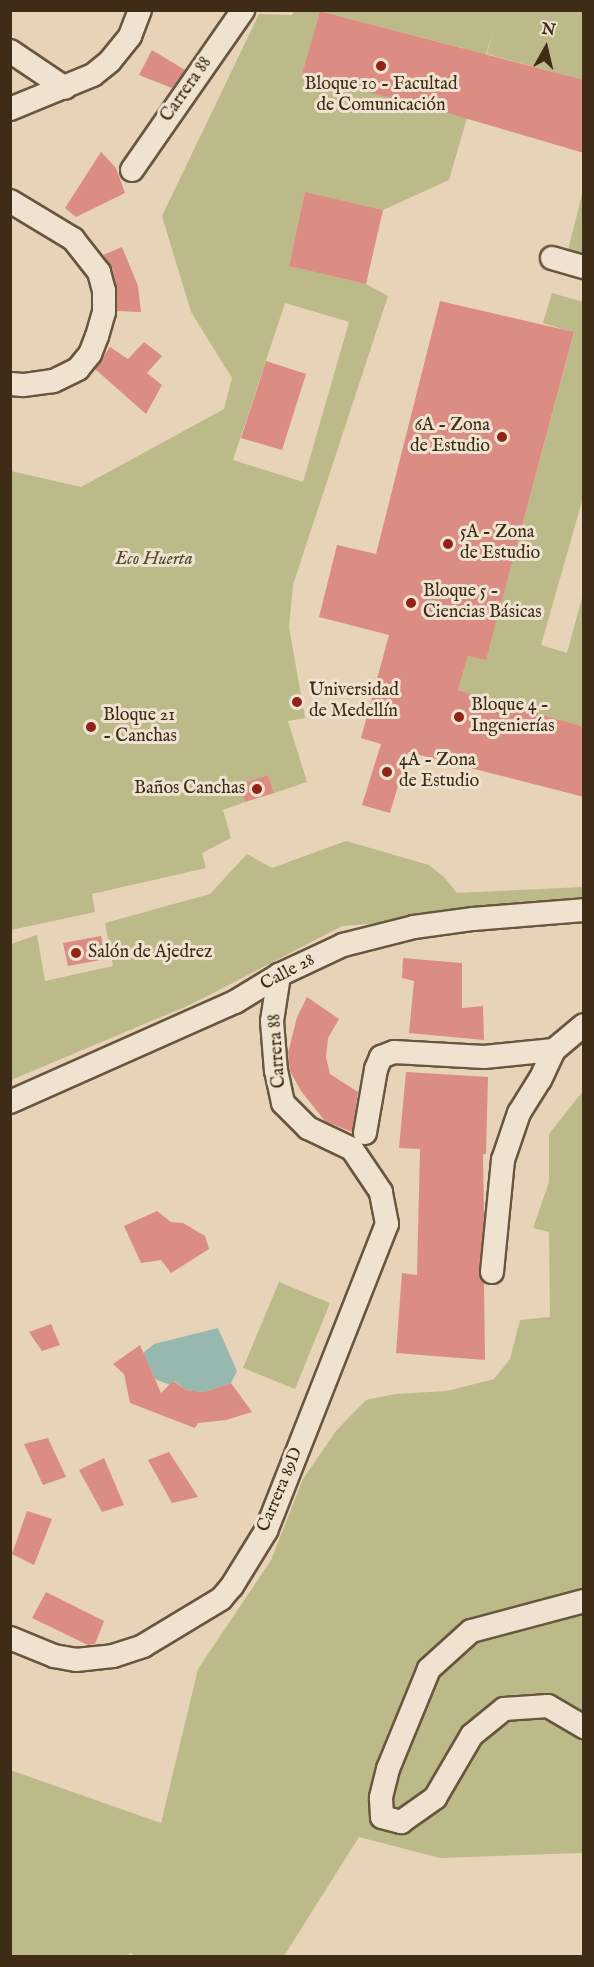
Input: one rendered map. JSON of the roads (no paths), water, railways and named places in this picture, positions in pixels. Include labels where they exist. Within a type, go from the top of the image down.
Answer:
[{"type":"street","points":[[10,109],[93,75],[110,61],[130,36],[140,10]]},
{"type":"street","name":"Carrera 88","points":[[132,170],[243,10]]},
{"type":"street","points":[[10,51],[65,88]]},
{"type":"street","points":[[10,201],[73,239],[99,272],[104,291],[104,312],[90,354],[78,369],[53,381],[17,385]]},
{"type":"street","points":[[552,258],[584,267]]},
{"type":"street","name":"Calle 28","points":[[10,1102],[235,1002],[279,975],[343,945],[414,927],[584,910]]},
{"type":"street","name":"Carrera 88","points":[[279,975],[272,1021],[276,1071],[283,1103],[308,1128],[352,1149],[381,1192],[387,1224]]},
{"type":"street","points":[[492,1272],[503,1160],[519,1113],[540,1080],[554,1050],[584,1025]]},
{"type":"street","points":[[365,1133],[376,1069],[381,1057],[394,1052],[484,1057],[554,1050]]},
{"type":"street","name":"Carrera 89D","points":[[10,1638],[54,1656],[76,1660],[113,1656],[143,1646],[221,1599],[232,1586],[266,1531],[387,1224]]},
{"type":"street","points":[[584,1601],[471,1631],[429,1669],[388,1769],[381,1798],[381,1817],[401,1822],[435,1798],[472,1735],[504,1709],[548,1706],[584,1727]]},
{"type":"water","points":[[218,1328],[237,1371],[231,1383],[204,1392],[186,1390],[174,1381],[170,1385],[155,1379],[143,1353],[154,1344]]},
{"type":"place","name":"Bloque 10 - Facultad de Comunicación","points":[[381,66]]},
{"type":"place","name":"6A - Zona de Estudio","points":[[502,437]]},
{"type":"place","name":"5A - Zona de Estudio","points":[[448,544]]},
{"type":"place","name":"Bloque 5 - Ciencias Básicas","points":[[411,603]]},
{"type":"place","name":"Universidad de Medellín","points":[[297,702]]},
{"type":"place","name":"Bloque 4 - Ingenierías","points":[[459,717]]},
{"type":"place","name":"Bloque 21 - Canchas","points":[[91,727]]},
{"type":"place","name":"4A - Zona de Estudio","points":[[387,772]]},
{"type":"place","name":"Baños Canchas","points":[[257,789]]},
{"type":"place","name":"Salón de Ajedrez","points":[[76,953]]},
{"type":"park label","name":"Eco Huerta","points":[[154,560]]}]
